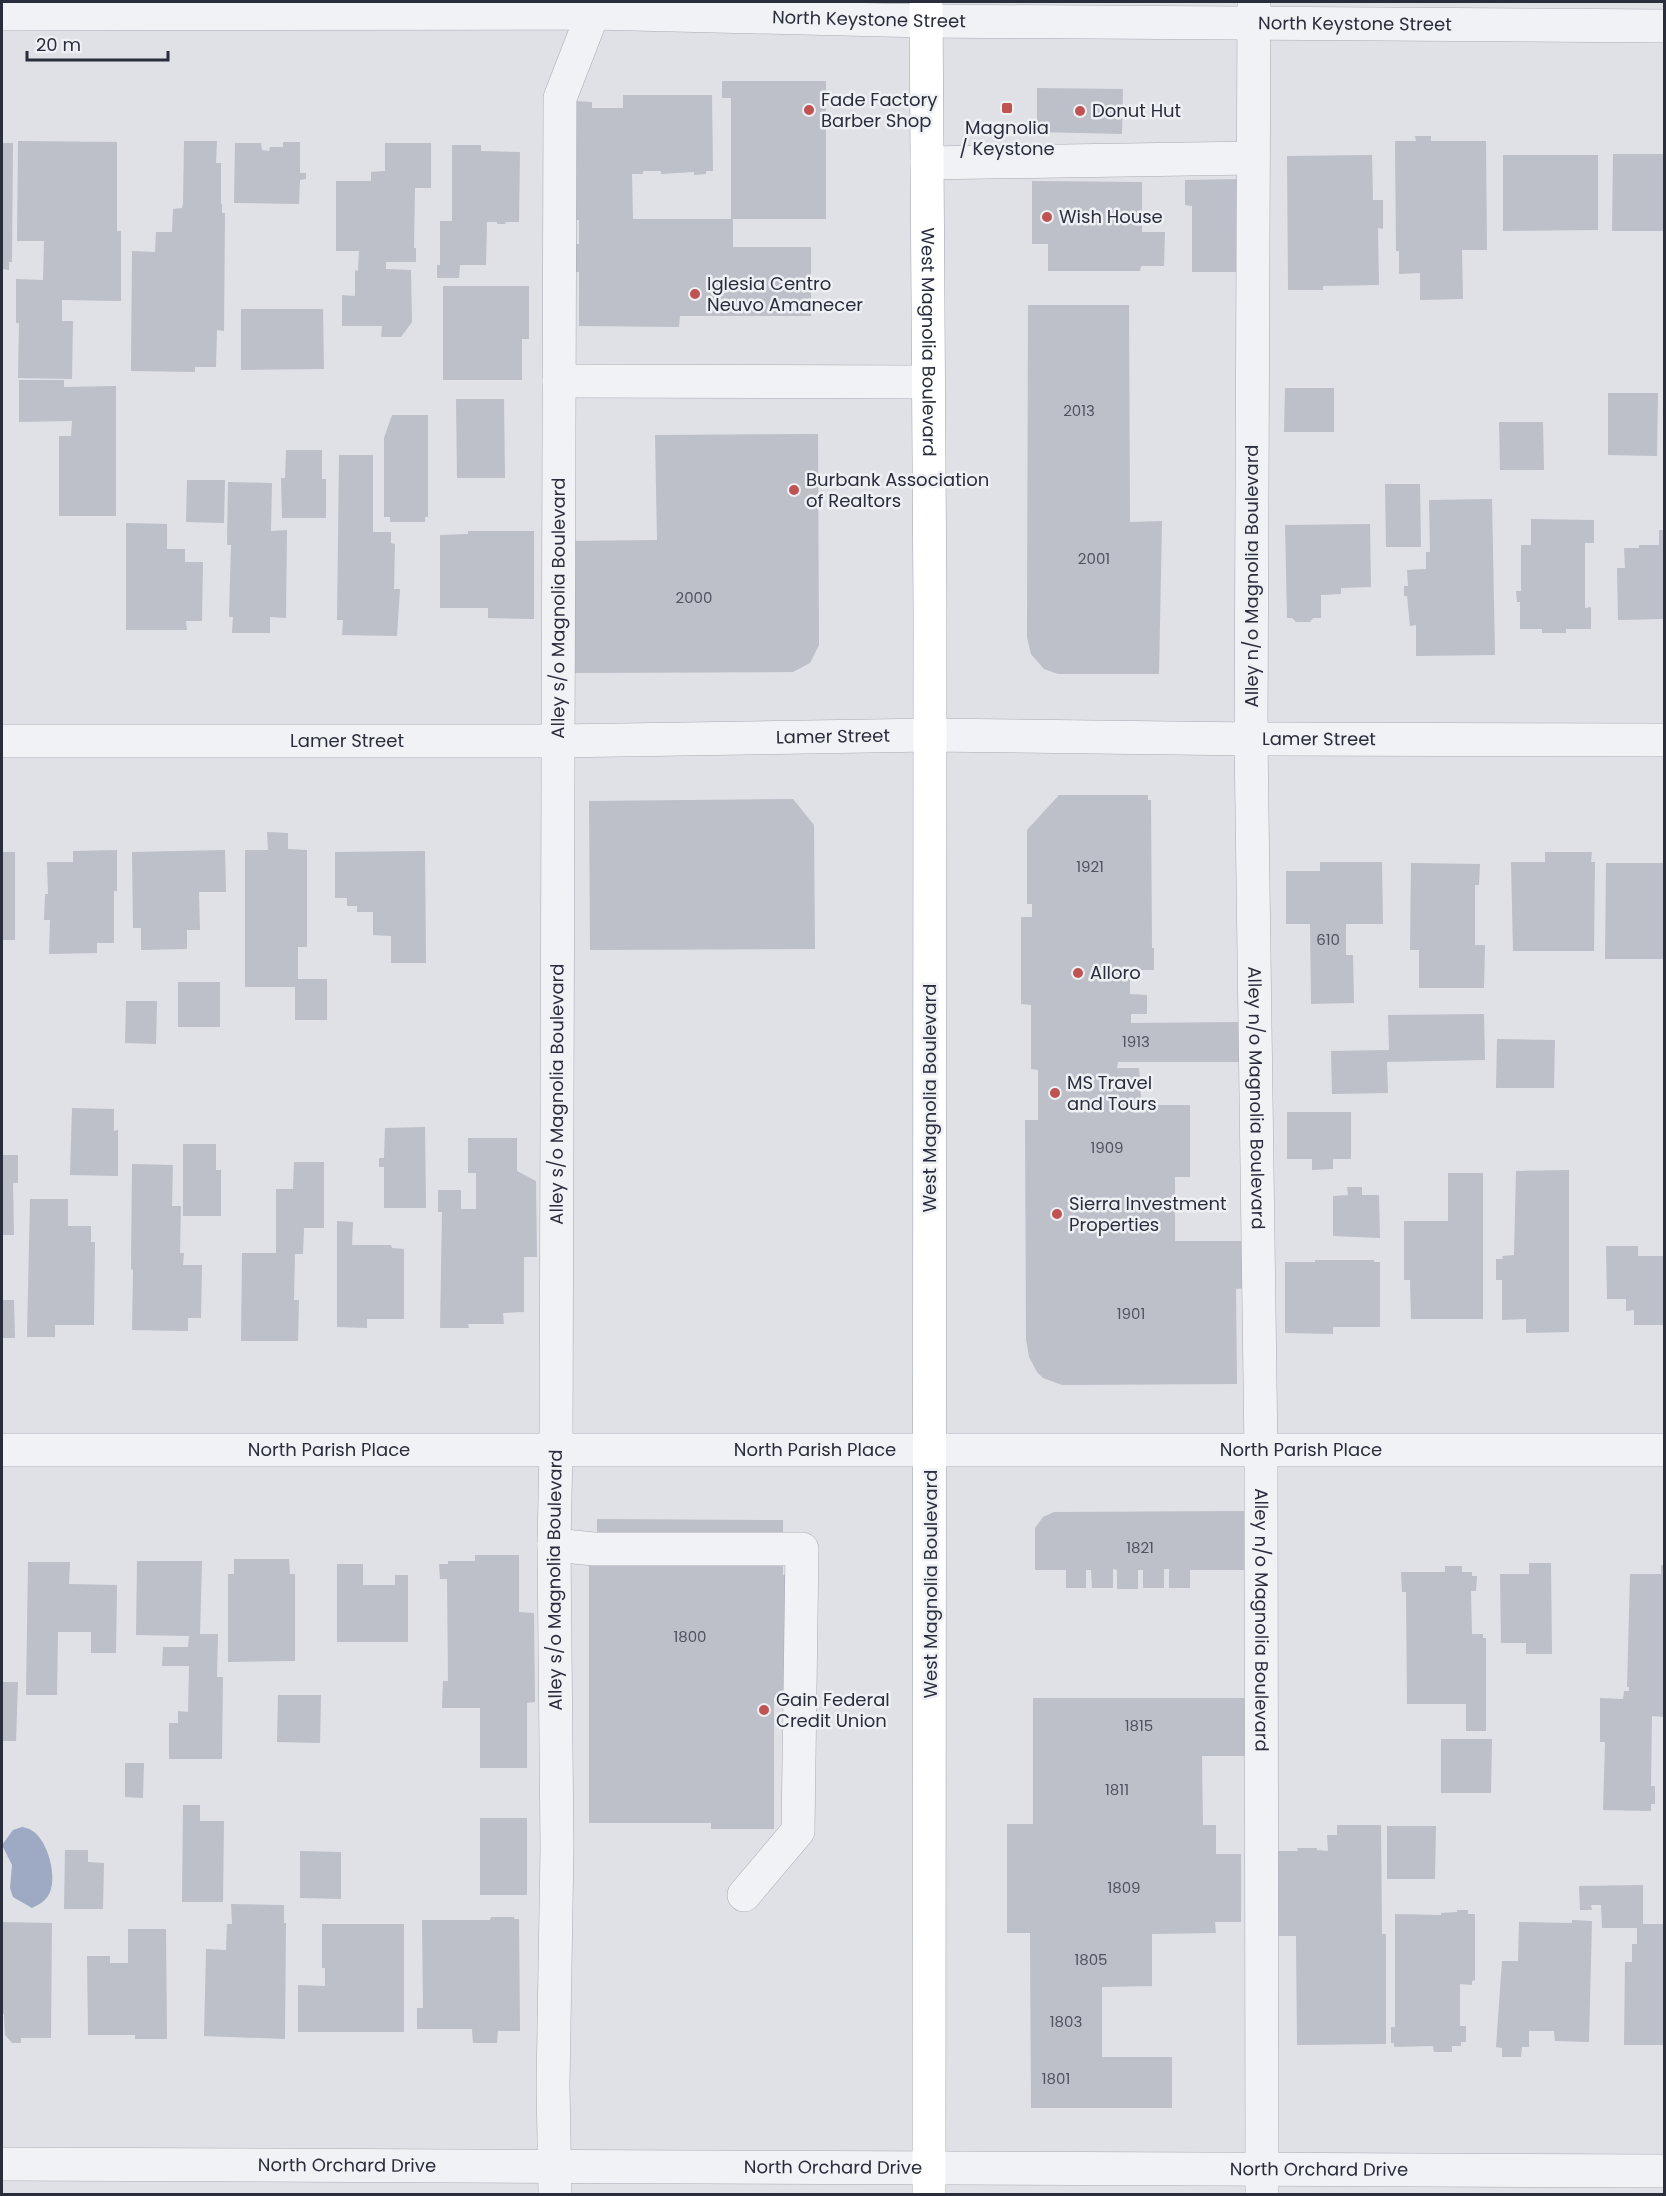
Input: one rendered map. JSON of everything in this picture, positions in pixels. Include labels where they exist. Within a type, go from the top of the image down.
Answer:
[{"type":"main road","name":"West Magnolia Boulevard","points":[[926,11],[930,735],[929,2181]]},
{"type":"street","name":"North Keystone Street","points":[[2,14],[593,8],[1254,12],[1665,26]]},
{"type":"street","name":"Alley s/o Magnolia Boulevard","points":[[555,2180],[553,2086],[556,1848],[554,1545],[560,98],[593,8]]},
{"type":"street","name":"Alley n/o Magnolia Boulevard","points":[[1254,12],[1251,739],[1261,1452],[1262,2182]]},
{"type":"street","points":[[927,163],[1253,158]]},
{"type":"street","points":[[559,381],[928,382]]},
{"type":"street","name":"Lamer Street","points":[[2,741],[558,741],[930,735],[1251,739],[1665,740]]},
{"type":"street","name":"North Parish Place","points":[[2,1450],[930,1449],[1261,1452],[1665,1450]]},
{"type":"street","points":[[554,1545],[594,1550],[802,1549],[798,1831],[744,1895]]},
{"type":"street","name":"North Orchard Drive","points":[[2,2164],[555,2180],[1262,2182],[1665,2171]]},
{"type":"water","points":[[22,1827],[31,1830],[42,1842],[52,1870],[51,1889],[48,1896],[32,1908],[13,1897],[10,1888],[12,1865],[2,1845],[13,1830]]},
{"type":"building","points":[[722,81],[826,81],[826,219],[733,219],[733,247],[811,247],[811,316],[680,316],[679,327],[579,326],[579,272],[570,272],[570,244],[579,244],[579,220],[575,220],[575,101],[592,102],[592,108],[623,108],[623,95],[712,95],[713,171],[694,175],[694,172],[661,174],[661,171],[643,171],[643,174],[632,174],[633,219],[731,219],[731,98],[722,98]]},
{"type":"building","name":"Donut Hut","points":[[1037,88],[1123,89],[1122,134],[1037,132]]},
{"type":"building","points":[[1415,136],[1431,136],[1431,141],[1486,141],[1487,250],[1462,250],[1463,299],[1420,300],[1420,273],[1399,274],[1399,251],[1396,251],[1395,141],[1416,141]]},
{"type":"building","points":[[18,141],[117,142],[117,231],[121,231],[121,301],[62,300],[62,321],[73,321],[72,379],[18,378],[19,323],[16,323],[16,279],[43,280],[44,241],[17,241]]},
{"type":"building","points":[[184,141],[217,141],[216,163],[221,163],[221,204],[222,213],[225,213],[224,331],[217,330],[216,367],[195,367],[195,372],[131,371],[132,251],[155,252],[156,232],[172,232],[173,209],[182,208],[183,203]]},
{"type":"building","points":[[283,142],[300,142],[300,173],[306,173],[306,179],[300,180],[299,204],[234,203],[235,143],[261,143],[262,150],[269,151],[270,147],[283,147]]},
{"type":"building","points":[[2,143],[13,143],[12,262],[9,262],[9,270],[2,269]]},
{"type":"building","points":[[385,143],[431,143],[431,188],[415,188],[414,248],[416,248],[416,262],[386,262],[386,269],[411,270],[412,322],[401,337],[381,337],[382,326],[342,326],[342,295],[355,296],[355,270],[358,271],[359,251],[336,251],[336,181],[371,181],[371,172],[385,171]]},
{"type":"building","points":[[452,145],[481,145],[481,151],[520,152],[519,222],[497,224],[497,222],[487,222],[486,265],[460,265],[459,278],[437,278],[437,265],[440,265],[440,221],[452,221]]},
{"type":"building","points":[[1613,154],[1664,154],[1664,231],[1612,231]]},
{"type":"building","points":[[1372,155],[1373,200],[1383,200],[1383,229],[1378,228],[1379,285],[1323,286],[1323,290],[1288,290],[1287,156]]},
{"type":"building","points":[[1503,155],[1598,155],[1598,230],[1503,231]]},
{"type":"building","points":[[1242,179],[1245,272],[1192,272],[1192,206],[1185,205],[1185,180]]},
{"type":"building","points":[[1032,181],[1142,182],[1142,232],[1165,232],[1164,266],[1141,266],[1140,271],[1048,271],[1048,244],[1032,244]]},
{"type":"building","points":[[443,286],[529,286],[529,339],[522,339],[522,380],[443,380]]},
{"type":"building","points":[[1028,305],[1129,305],[1130,522],[1162,521],[1159,674],[1058,674],[1044,669],[1031,654],[1027,637]]},
{"type":"building","points":[[241,309],[323,309],[324,369],[241,370]]},
{"type":"building","points":[[19,380],[64,380],[64,387],[116,386],[116,516],[59,516],[59,436],[71,436],[72,421],[19,422]]},
{"type":"building","points":[[1285,388],[1334,388],[1334,432],[1284,432]]},
{"type":"building","points":[[1608,393],[1658,393],[1657,456],[1608,455]]},
{"type":"building","points":[[456,399],[504,399],[505,478],[457,478]]},
{"type":"building","points":[[392,415],[428,415],[428,517],[425,517],[425,522],[390,522],[390,517],[384,517],[384,438]]},
{"type":"building","points":[[1499,422],[1543,422],[1544,470],[1500,470]]},
{"type":"building","points":[[818,434],[819,645],[810,663],[793,672],[571,673],[569,541],[657,540],[655,435]]},
{"type":"building","points":[[286,450],[322,450],[322,479],[326,479],[326,518],[282,518],[281,478],[285,478]]},
{"type":"building","points":[[339,455],[373,455],[373,532],[391,532],[391,543],[395,544],[394,589],[400,589],[397,636],[342,635],[343,620],[337,620]]},
{"type":"building","points":[[187,480],[225,480],[224,523],[186,522]]},
{"type":"building","points":[[228,482],[272,483],[271,531],[287,530],[286,618],[270,617],[270,633],[232,633],[233,617],[229,617],[231,545],[227,545]]},
{"type":"building","points":[[1385,484],[1420,484],[1421,547],[1386,547]]},
{"type":"building","points":[[1492,499],[1495,655],[1416,656],[1416,625],[1410,626],[1404,586],[1408,586],[1407,570],[1426,569],[1426,552],[1430,552],[1429,500]]},
{"type":"building","points":[[1531,519],[1594,520],[1594,543],[1585,543],[1585,608],[1591,607],[1591,629],[1566,629],[1566,633],[1542,633],[1542,629],[1520,629],[1520,602],[1517,602],[1516,591],[1521,591],[1521,545],[1531,545]]},
{"type":"building","points":[[126,523],[167,524],[167,549],[185,549],[185,562],[203,562],[202,621],[186,621],[187,630],[126,630]]},
{"type":"building","points":[[1370,524],[1371,587],[1341,588],[1341,594],[1321,595],[1321,618],[1313,618],[1310,622],[1296,622],[1292,618],[1287,618],[1285,525]]},
{"type":"building","points":[[1659,530],[1664,530],[1664,619],[1618,620],[1617,568],[1625,568],[1624,548],[1659,545]]},
{"type":"building","points":[[468,531],[534,531],[534,619],[488,618],[488,608],[440,608],[440,535],[468,534]]},
{"type":"building","points":[[1059,795],[1148,795],[1148,800],[1151,800],[1154,970],[1130,970],[1130,994],[1147,995],[1147,1014],[1131,1014],[1131,1023],[1241,1022],[1241,1062],[1118,1062],[1117,1068],[1139,1068],[1142,1110],[1150,1110],[1151,1105],[1190,1105],[1190,1177],[1175,1177],[1175,1241],[1246,1241],[1246,1288],[1236,1289],[1237,1384],[1062,1385],[1043,1378],[1029,1357],[1026,1339],[1025,1120],[1038,1120],[1038,1070],[1031,1069],[1031,1005],[1021,1004],[1021,917],[1032,917],[1032,904],[1027,904],[1027,830]]},
{"type":"building","points":[[793,799],[814,825],[815,949],[590,950],[589,801]]},
{"type":"building","points":[[267,832],[288,833],[288,849],[307,850],[307,947],[298,947],[298,979],[327,979],[327,1020],[295,1020],[295,987],[245,987],[245,850],[268,850]]},
{"type":"building","points":[[117,850],[114,943],[97,943],[97,953],[49,954],[50,920],[44,920],[45,894],[48,894],[47,862],[73,862],[73,851]]},
{"type":"building","points":[[225,850],[226,892],[199,892],[200,930],[187,930],[187,949],[141,950],[141,928],[133,928],[132,852]]},
{"type":"building","points":[[425,851],[426,963],[391,963],[391,936],[373,935],[373,912],[357,912],[357,906],[347,906],[347,898],[335,898],[335,852]]},
{"type":"building","points":[[2,852],[15,852],[15,940],[2,940]]},
{"type":"building","points":[[1545,852],[1592,852],[1591,862],[1595,862],[1594,951],[1513,951],[1511,862],[1545,862]]},
{"type":"building","points":[[1320,862],[1382,862],[1383,924],[1346,924],[1346,955],[1353,955],[1354,1003],[1311,1004],[1310,924],[1286,924],[1286,871],[1320,871]]},
{"type":"building","points":[[1411,863],[1480,864],[1479,885],[1475,885],[1475,945],[1485,945],[1484,988],[1419,988],[1419,950],[1410,950]]},
{"type":"building","points":[[1606,863],[1664,863],[1664,959],[1605,959]]},
{"type":"building","points":[[178,982],[220,982],[220,1027],[178,1027]]},
{"type":"building","points":[[126,1001],[157,1001],[156,1044],[125,1043]]},
{"type":"building","points":[[1484,1014],[1485,1060],[1387,1062],[1388,1093],[1332,1094],[1331,1051],[1389,1050],[1388,1015]]},
{"type":"building","points":[[1497,1039],[1555,1040],[1554,1088],[1496,1088]]},
{"type":"building","points":[[72,1108],[114,1109],[114,1131],[118,1130],[118,1176],[70,1175]]},
{"type":"building","points":[[1287,1112],[1351,1112],[1351,1159],[1333,1159],[1333,1169],[1312,1170],[1312,1159],[1287,1159]]},
{"type":"building","points":[[425,1127],[426,1208],[384,1208],[384,1167],[379,1167],[379,1158],[384,1158],[385,1128]]},
{"type":"building","points":[[468,1138],[517,1138],[517,1171],[536,1181],[537,1257],[524,1257],[524,1312],[503,1313],[504,1324],[468,1324],[469,1328],[440,1328],[442,1212],[438,1212],[438,1190],[461,1190],[461,1209],[476,1209],[476,1173],[468,1173]]},
{"type":"building","points":[[183,1144],[216,1144],[216,1170],[221,1170],[221,1216],[183,1216]]},
{"type":"building","points":[[2,1155],[18,1155],[18,1183],[13,1183],[14,1235],[2,1235]]},
{"type":"building","points":[[294,1162],[324,1162],[324,1228],[304,1228],[303,1254],[295,1254],[294,1300],[299,1300],[298,1341],[241,1341],[242,1253],[276,1253],[276,1189],[293,1189]]},
{"type":"building","points":[[132,1164],[173,1165],[172,1206],[181,1206],[180,1253],[184,1253],[183,1265],[202,1265],[201,1318],[188,1318],[188,1331],[132,1330]]},
{"type":"building","points":[[1569,1170],[1569,1332],[1526,1333],[1526,1319],[1502,1320],[1502,1280],[1496,1280],[1496,1259],[1514,1255],[1516,1171]]},
{"type":"building","points":[[1448,1173],[1483,1173],[1483,1319],[1411,1319],[1410,1280],[1404,1280],[1404,1221],[1448,1221]]},
{"type":"building","points":[[1347,1187],[1362,1187],[1362,1195],[1379,1195],[1380,1238],[1333,1236],[1333,1196],[1348,1195]]},
{"type":"building","points":[[30,1199],[68,1199],[68,1226],[91,1226],[91,1242],[95,1242],[94,1325],[55,1325],[55,1337],[27,1337]]},
{"type":"building","points":[[337,1221],[353,1222],[352,1245],[391,1245],[392,1248],[404,1249],[404,1319],[367,1319],[367,1328],[337,1327]]},
{"type":"building","points":[[1606,1246],[1638,1246],[1638,1256],[1664,1256],[1664,1325],[1634,1325],[1634,1310],[1626,1311],[1626,1299],[1607,1299]]},
{"type":"building","points":[[1315,1260],[1374,1260],[1374,1262],[1380,1262],[1380,1327],[1333,1327],[1333,1334],[1285,1333],[1285,1262],[1315,1262]]},
{"type":"building","points":[[2,1300],[14,1300],[15,1338],[2,1338]]},
{"type":"building","points":[[1245,1511],[1245,1570],[1190,1570],[1190,1588],[1169,1588],[1169,1569],[1164,1569],[1164,1588],[1143,1588],[1143,1570],[1138,1570],[1138,1589],[1117,1589],[1117,1570],[1113,1569],[1113,1588],[1092,1588],[1091,1570],[1086,1570],[1086,1588],[1066,1588],[1066,1570],[1035,1570],[1035,1528],[1043,1517],[1054,1512]]},
{"type":"building","points":[[597,1519],[783,1520],[783,1575],[790,1575],[790,1698],[774,1698],[774,1829],[711,1829],[711,1823],[589,1823],[589,1556],[597,1556]]},
{"type":"building","points":[[475,1555],[519,1555],[519,1612],[534,1613],[535,1702],[527,1703],[527,1768],[480,1768],[480,1708],[442,1708],[443,1681],[448,1681],[447,1579],[440,1579],[439,1564],[448,1564],[448,1561],[475,1561]]},
{"type":"building","points":[[234,1559],[289,1559],[290,1574],[295,1574],[295,1661],[228,1662],[228,1574],[234,1574]]},
{"type":"building","points":[[137,1561],[202,1561],[200,1634],[218,1634],[217,1677],[223,1677],[222,1759],[169,1759],[169,1723],[178,1723],[178,1711],[188,1712],[189,1666],[162,1666],[163,1647],[188,1647],[189,1636],[136,1635]]},
{"type":"building","points":[[28,1562],[70,1562],[69,1584],[117,1585],[116,1653],[91,1653],[91,1632],[58,1632],[57,1695],[26,1695]]},
{"type":"building","points":[[1529,1563],[1551,1563],[1552,1654],[1526,1654],[1526,1643],[1501,1643],[1500,1574],[1529,1574]]},
{"type":"building","points":[[337,1564],[363,1564],[363,1585],[395,1585],[395,1575],[408,1575],[408,1642],[337,1642]]},
{"type":"building","points":[[1661,1565],[1664,1565],[1664,1717],[1652,1716],[1651,1786],[1655,1786],[1655,1804],[1651,1804],[1651,1811],[1603,1810],[1605,1742],[1600,1742],[1600,1698],[1623,1699],[1624,1691],[1629,1691],[1627,1687],[1630,1574],[1661,1574]]},
{"type":"building","points":[[1445,1566],[1462,1566],[1462,1572],[1472,1572],[1472,1576],[1477,1576],[1476,1591],[1471,1591],[1472,1634],[1483,1634],[1483,1638],[1486,1638],[1486,1731],[1466,1731],[1466,1704],[1407,1704],[1406,1592],[1402,1592],[1401,1572],[1445,1572]]},
{"type":"building","points":[[2,1682],[18,1682],[16,1741],[2,1741]]},
{"type":"building","points":[[278,1695],[321,1695],[320,1743],[277,1742]]},
{"type":"building","points":[[1033,1698],[1246,1698],[1246,1756],[1202,1756],[1203,1825],[1216,1825],[1216,1854],[1241,1854],[1241,1922],[1215,1922],[1216,1933],[1152,1934],[1152,1986],[1102,1987],[1102,2057],[1172,2057],[1172,2108],[1031,2108],[1030,1933],[1007,1933],[1007,1824],[1033,1824]]},
{"type":"building","points":[[1441,1739],[1492,1739],[1491,1793],[1441,1793]]},
{"type":"building","points":[[125,1763],[144,1763],[143,1798],[125,1797]]},
{"type":"building","points":[[183,1805],[200,1805],[200,1821],[224,1821],[223,1902],[182,1902]]},
{"type":"building","points":[[480,1818],[527,1818],[527,1895],[480,1895]]},
{"type":"building","points":[[1337,1825],[1381,1825],[1382,1934],[1386,1934],[1386,2044],[1297,2045],[1296,1936],[1277,1936],[1277,1851],[1317,1848],[1317,1850],[1328,1851],[1327,1835],[1337,1835]]},
{"type":"building","points":[[1387,1826],[1436,1826],[1435,1879],[1387,1879]]},
{"type":"building","points":[[65,1850],[88,1850],[88,1862],[104,1863],[103,1909],[64,1909]]},
{"type":"building","points":[[300,1851],[341,1852],[341,1899],[300,1898]]},
{"type":"building","points":[[1643,1885],[1643,1924],[1664,1924],[1664,2045],[1624,2045],[1625,1962],[1632,1962],[1632,1944],[1637,1944],[1637,1928],[1602,1928],[1601,1905],[1591,1905],[1592,1910],[1580,1910],[1579,1886]]},
{"type":"building","points":[[231,1904],[284,1905],[284,1923],[286,1923],[285,2039],[204,2036],[206,1949],[226,1950],[227,1924],[232,1924]]},
{"type":"building","points":[[1457,1910],[1468,1910],[1468,1914],[1475,1914],[1475,1980],[1472,1981],[1472,1985],[1460,1984],[1460,2026],[1466,2026],[1466,2042],[1461,2042],[1461,2046],[1452,2046],[1452,2052],[1434,2052],[1433,2046],[1394,2047],[1394,2043],[1391,2043],[1391,2027],[1395,2027],[1395,1914],[1441,1915],[1441,1913],[1457,1912]]},
{"type":"building","points":[[491,1917],[519,1919],[520,2031],[498,2031],[497,2043],[473,2043],[472,2029],[417,2029],[417,2008],[423,2008],[422,1920],[490,1920]]},
{"type":"building","points":[[1572,1920],[1592,1921],[1589,2042],[1555,2041],[1554,2031],[1529,2031],[1529,2047],[1522,2047],[1521,2057],[1502,2057],[1502,2048],[1496,2047],[1502,1961],[1518,1961],[1519,1922],[1572,1923]]},
{"type":"building","points":[[2,1922],[52,1923],[51,2038],[21,2038],[21,2043],[12,2043],[5,2035],[4,2014],[2,2014]]},
{"type":"building","points":[[322,1924],[404,1924],[404,2032],[298,2032],[298,1985],[325,1986],[325,1968],[322,1968]]},
{"type":"building","points":[[128,1929],[166,1929],[167,2039],[135,2039],[135,2035],[88,2035],[87,1956],[110,1956],[110,1963],[128,1963]]},
{"type":"place","name":"Magnolia / Keystone","points":[[1007,108]]},
{"type":"place","name":"Fade Factory Barber Shop","points":[[809,110]]},
{"type":"place","name":"Donut Hut","points":[[1080,111]]},
{"type":"place","name":"Wish House","points":[[1047,217]]},
{"type":"place","name":"Iglesia Centro Neuvo Amanecer","points":[[695,294]]},
{"type":"place","name":"Burbank Association of Realtors","points":[[794,490]]},
{"type":"place","name":"Alloro","points":[[1078,973]]},
{"type":"place","name":"MS Travel and Tours","points":[[1055,1093]]},
{"type":"place","name":"Sierra Investment Properties","points":[[1057,1214]]},
{"type":"place","name":"Gain Federal Credit Union","points":[[764,1710]]}]
